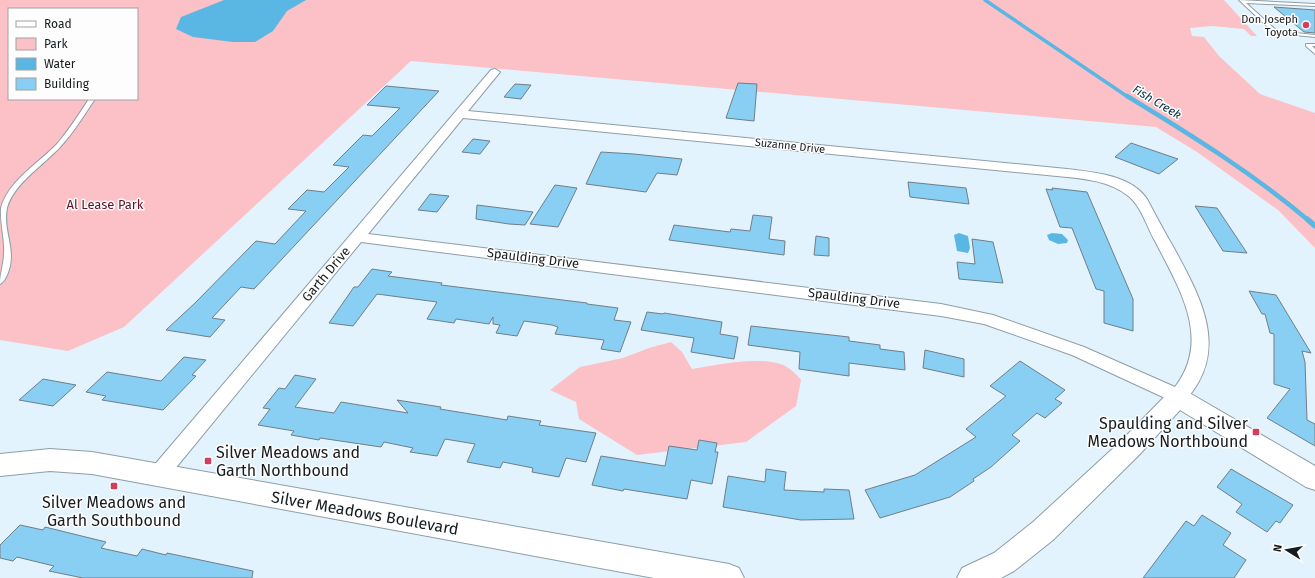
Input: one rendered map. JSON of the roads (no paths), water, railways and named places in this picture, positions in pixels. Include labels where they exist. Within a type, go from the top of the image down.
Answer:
[{"type":"street","name":"Garth Drive","points":[[158,475],[495,72]]},
{"type":"street","name":"Suzanne Drive","points":[[460,114],[1067,173],[1100,177],[1118,183],[1135,193],[1140,199],[1185,284],[1196,309],[1200,323],[1199,355],[1188,385],[1178,397]]},
{"type":"street","name":"Spaulding Drive","points":[[357,237],[848,297],[941,310],[987,320],[1078,351],[1178,397],[1315,479]]},
{"type":"street","points":[[972,578],[1004,562],[1043,531],[1130,448],[1178,397]]},
{"type":"street","name":"Silver Meadows Boulevard","points":[[0,465],[50,460],[73,461],[729,578]]},
{"type":"lane","points":[[1242,0],[1315,5]]},
{"type":"lane","points":[[1242,0],[1276,32],[1315,36]]},
{"type":"lane","points":[[1315,45],[1308,45],[1315,52]]},
{"type":"lane","points":[[0,281],[6,267],[8,255],[1,226],[1,216],[4,206],[19,184],[63,139],[91,100]]},
{"type":"water","points":[[224,0],[306,0],[287,11],[273,31],[255,42],[233,42],[193,37],[176,29],[181,17]]},
{"type":"water","points":[[959,233],[968,236],[970,248],[968,253],[957,251],[954,235]]},
{"type":"water","points":[[1052,233],[1062,234],[1068,240],[1067,243],[1058,244],[1049,240],[1047,235]]},
{"type":"waterway","name":"Fish Creek","points":[[985,0],[1128,97]]},
{"type":"waterway","name":"Fish Creek","points":[[1127,96],[1243,170],[1308,220]]},
{"type":"waterway","name":"Fish Creek","points":[[1307,219],[1315,226]]},
{"type":"place","name":"Don Joseph Toyota","points":[[1306,25]]},
{"type":"place","name":"Spaulding and Silver Meadows Northbound","points":[[1256,432]]},
{"type":"place","name":"Silver Meadows and Garth Northbound","points":[[208,461]]},
{"type":"place","name":"Silver Meadows and Garth Southbound","points":[[114,486]]},
{"type":"park label","name":"Al Lease Park","points":[[105,204]]}]
